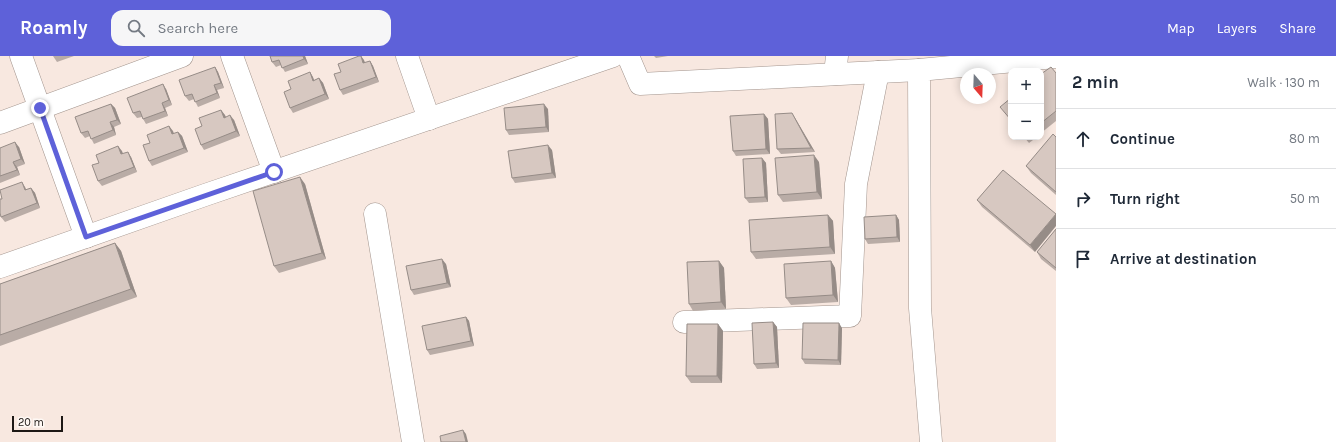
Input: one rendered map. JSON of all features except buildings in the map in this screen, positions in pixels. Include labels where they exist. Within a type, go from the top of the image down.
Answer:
[{"type":"street","points":[[21,56],[86,237]]},
{"type":"street","points":[[0,123],[182,56]]},
{"type":"street","points":[[232,56],[274,172]]},
{"type":"street","points":[[407,56],[429,119]]},
{"type":"street","points":[[0,267],[613,56]]},
{"type":"street","points":[[628,56],[640,84],[836,65],[878,72],[919,70],[1056,57]]},
{"type":"street","points":[[919,70],[920,308],[931,442]]},
{"type":"street","points":[[684,322],[850,316],[856,184],[878,72]]},
{"type":"street","points":[[375,214],[412,442]]},
{"type":"route","points":[[40,108],[86,237],[274,172]]}]
